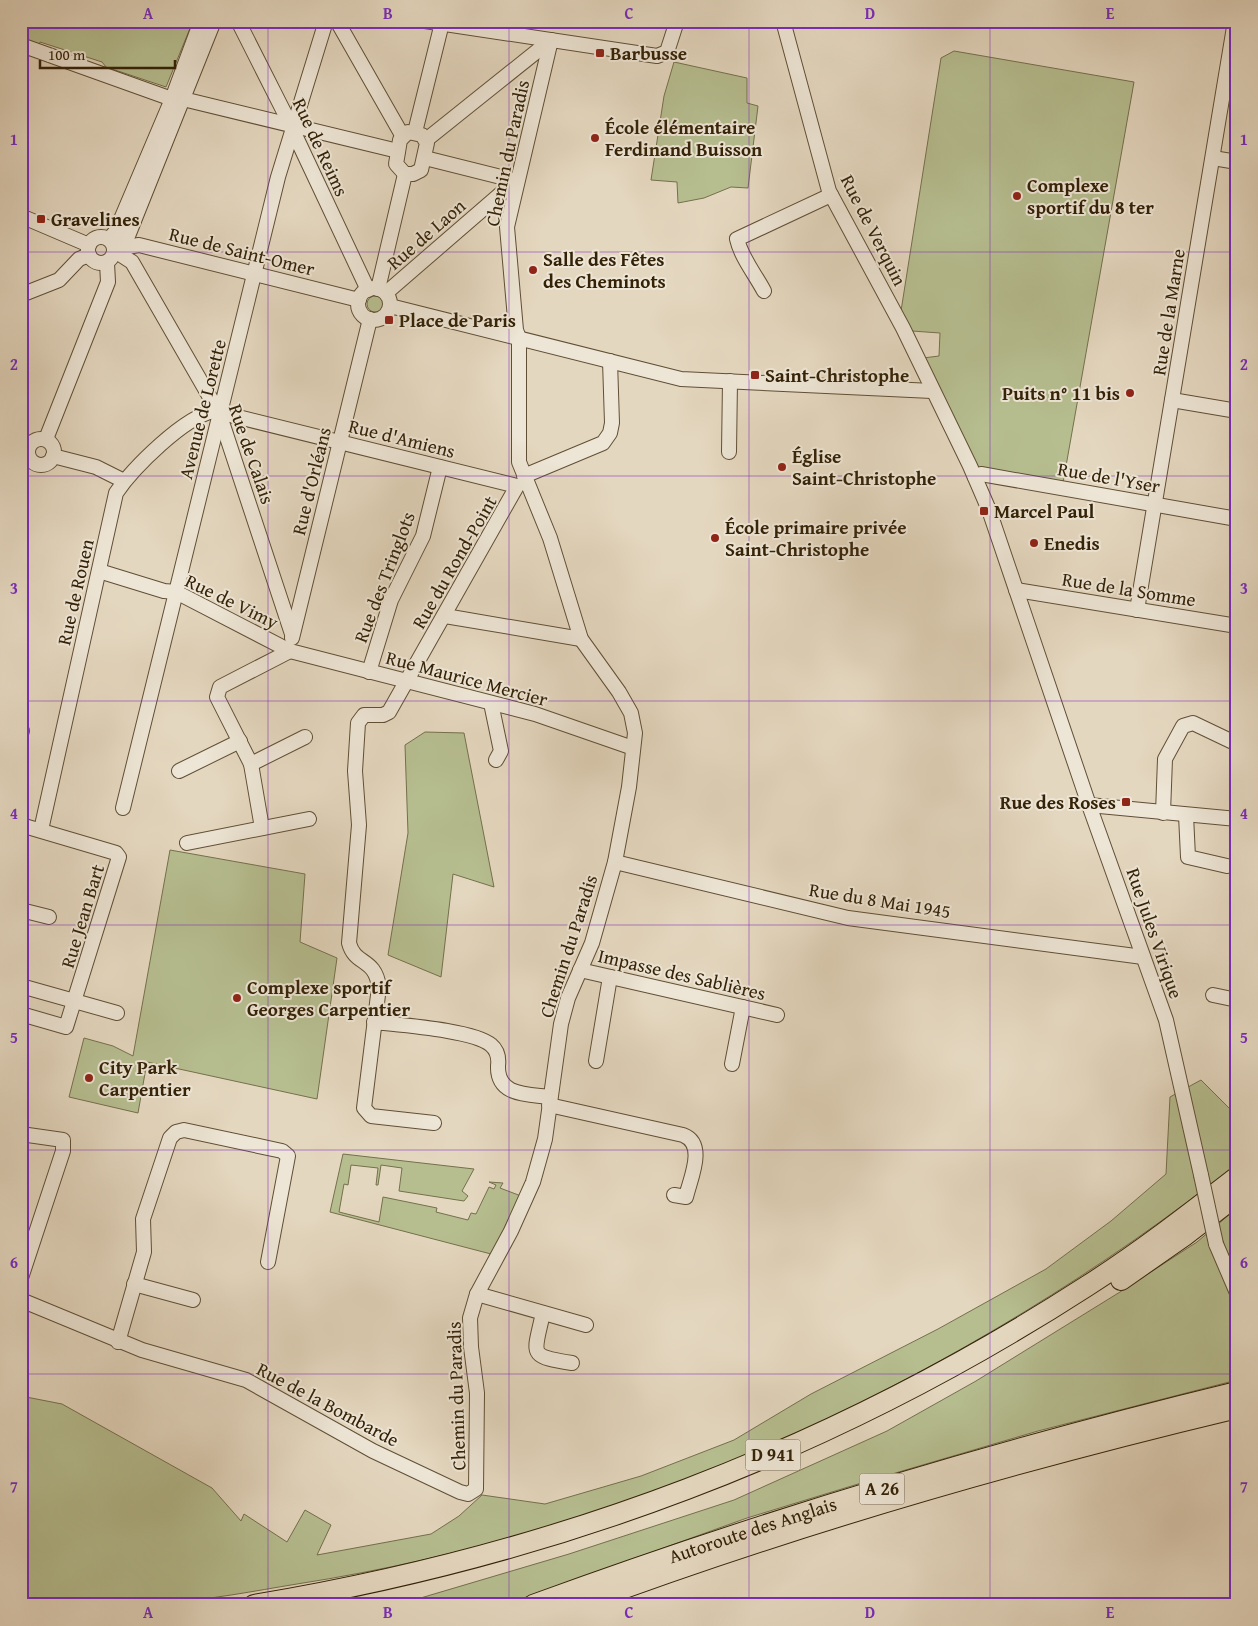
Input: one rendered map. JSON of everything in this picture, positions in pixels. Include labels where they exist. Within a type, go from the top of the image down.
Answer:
[{"type":"highway","name":"D 941","points":[[254,1605],[338,1591],[481,1557],[655,1502],[763,1460],[855,1418],[992,1345],[1089,1286],[1237,1177]]},
{"type":"highway","name":"D 941","points":[[332,1605],[447,1580],[560,1548],[670,1512],[768,1473],[916,1403],[1036,1334],[1160,1253],[1237,1195]]},
{"type":"highway","name":"Autoroute des Anglais","points":[[533,1605],[786,1517],[1001,1453],[1237,1392]]},
{"type":"highway","name":"Autoroute des Anglais","points":[[578,1605],[795,1531],[970,1478],[1157,1427],[1237,1408]]},
{"type":"street","points":[[46,440],[108,282],[112,250],[128,236],[178,99],[201,21]]},
{"type":"street","points":[[178,99],[214,21]]},
{"type":"street","name":"Rue de Reims","points":[[238,21],[286,116],[294,125],[296,137],[376,296]]},
{"type":"street","name":"Avenue de Lorette","points":[[123,808],[219,413],[256,274],[278,177],[326,21]]},
{"type":"street","points":[[337,21],[415,136],[425,158],[421,170],[413,174],[405,174],[396,164],[398,151],[415,136],[551,40]]},
{"type":"street","points":[[425,21],[657,56],[667,52],[677,21]]},
{"type":"street","name":"Rue de Verquin","points":[[783,21],[831,195],[903,328],[975,477]]},
{"type":"street","name":"Rue de la Marne","points":[[1137,610],[1235,21]]},
{"type":"street","points":[[415,136],[442,24]]},
{"type":"street","name":"Chemin du Paradis","points":[[474,1491],[478,1460],[477,1393],[470,1318],[477,1294],[511,1231],[534,1182],[545,1139],[561,1024],[568,998],[592,942],[615,862],[633,748],[634,725],[631,713],[619,692],[581,639],[550,538],[522,481],[518,455],[519,338],[516,330],[507,227],[551,40]]},
{"type":"street","points":[[22,51],[178,99],[398,151]]},
{"type":"street","points":[[425,158],[516,185]]},
{"type":"street","points":[[1212,158],[1237,162]]},
{"type":"street","points":[[376,296],[388,311],[381,319],[370,320],[362,314],[376,296],[405,174]]},
{"type":"street","name":"Rue de Laon","points":[[376,296],[505,190],[516,185]]},
{"type":"street","points":[[764,290],[751,266],[740,252],[737,239],[831,195]]},
{"type":"street","name":"Rue de Calais","points":[[21,216],[89,250],[96,263],[112,250],[132,262],[219,413],[292,634]]},
{"type":"street","name":"Rue de Saint-Omer","points":[[89,250],[95,238],[112,250],[138,245],[256,274],[376,296],[519,338],[681,379],[932,391]]},
{"type":"street","points":[[21,295],[59,280],[89,250]]},
{"type":"street","name":"Rue d'Orléans","points":[[290,651],[292,634],[370,320]]},
{"type":"street","points":[[522,481],[603,443],[610,433],[612,423],[610,361]]},
{"type":"street","points":[[729,452],[730,381]]},
{"type":"street","points":[[1172,400],[1237,411]]},
{"type":"street","name":"Rue de Rouen","points":[[41,830],[116,493],[124,481],[148,457],[182,428],[205,414],[214,411],[219,413]]},
{"type":"street","name":"Rue d'Amiens","points":[[219,413],[440,467],[522,481]]},
{"type":"street","points":[[34,440],[46,440],[53,448],[53,456],[50,461],[40,465],[32,462],[25,451],[34,440]]},
{"type":"street","points":[[53,456],[96,467],[124,481]]},
{"type":"street","name":"Rue des Tringlots","points":[[369,672],[391,600],[423,536],[440,467]]},
{"type":"street","name":"Rue de l'Yser","points":[[975,477],[981,474],[1237,519]]},
{"type":"street","name":"Rue Jules Virique","points":[[975,477],[1166,1020],[1216,1244],[1237,1293]]},
{"type":"street","name":"Rue du Rond-Point","points":[[374,1022],[379,987],[377,975],[372,966],[355,956],[349,943],[359,825],[355,771],[358,723],[364,715],[387,714],[392,707],[522,481]]},
{"type":"street","name":"Rue de Vimy","points":[[98,571],[164,591],[176,592],[290,651]]},
{"type":"street","name":"Rue de la Somme","points":[[1016,590],[1237,626]]},
{"type":"street","points":[[445,616],[581,639]]},
{"type":"street","points":[[262,828],[251,764],[217,697],[220,687],[290,651]]},
{"type":"street","name":"Rue Maurice Mercier","points":[[290,651],[535,714],[633,748]]},
{"type":"street","points":[[491,703],[500,750],[496,760]]},
{"type":"street","points":[[1163,813],[1165,759],[1183,726],[1193,723],[1237,744]]},
{"type":"street","points":[[251,764],[305,737]]},
{"type":"street","points":[[179,771],[240,741]]},
{"type":"street","points":[[1089,805],[1237,819]]},
{"type":"street","points":[[1186,815],[1188,858],[1227,866]]},
{"type":"street","points":[[187,843],[309,819]]},
{"type":"street","name":"Rue Jean Bart","points":[[21,825],[116,853],[119,857],[66,1027],[21,1014]]},
{"type":"street","name":"Rue du 8 Mai 1945","points":[[615,862],[848,918],[1143,957]]},
{"type":"street","points":[[21,910],[49,917]]},
{"type":"street","name":"Impasse des Sablières","points":[[580,970],[777,1014]]},
{"type":"street","points":[[596,1061],[610,978]]},
{"type":"street","points":[[21,986],[117,1013]]},
{"type":"street","points":[[1213,995],[1237,1000]]},
{"type":"street","points":[[732,1064],[743,1007]]},
{"type":"street","points":[[434,1124],[371,1116],[366,1113],[364,1099],[374,1022],[436,1029],[484,1041],[492,1046],[497,1054],[499,1079],[502,1084],[518,1092],[683,1135],[692,1140],[696,1151],[686,1197],[674,1195]]},
{"type":"street","points":[[118,1342],[144,1252],[143,1219],[170,1138],[181,1130],[282,1151],[288,1156],[268,1262]]},
{"type":"street","points":[[21,1134],[63,1140],[63,1151],[21,1278]]},
{"type":"street","points":[[134,1284],[193,1300]]},
{"type":"street","points":[[477,1294],[586,1325]]},
{"type":"street","name":"Rue de la Bombarde","points":[[21,1300],[55,1313],[118,1342],[246,1380],[387,1458],[460,1492],[468,1494],[474,1491]]},
{"type":"street","points":[[544,1313],[536,1347],[538,1355],[544,1359],[572,1363]]},
{"type":"green space","points":[[21,21],[193,21],[166,87],[106,67],[102,62],[40,42],[39,45],[21,39]]},
{"type":"green space","name":"Complexe sportif du 8 ter","points":[[954,51],[1134,82],[1063,483],[978,468],[923,358],[939,356],[940,333],[912,331],[901,311],[941,58]]},
{"type":"green space","points":[[674,62],[747,78],[747,103],[758,106],[748,188],[731,187],[704,198],[678,203],[677,182],[651,180],[664,96]]},
{"type":"green space","points":[[375,296],[383,304],[375,312],[367,304]]},
{"type":"green space","points":[[425,732],[464,733],[494,887],[453,874],[441,977],[388,955],[408,833],[405,745]]},
{"type":"green space","name":"Complexe sportif Georges Carpentier","points":[[170,850],[305,874],[300,942],[337,958],[317,1099],[147,1062],[138,1113],[69,1097],[84,1038],[113,1046],[133,1056]]},
{"type":"green space","points":[[1201,1080],[1234,1113],[1237,1111],[1237,1164],[1133,1241],[1024,1312],[911,1377],[794,1434],[674,1484],[550,1526],[425,1559],[297,1584],[199,1599],[130,1604],[21,1605],[21,1454],[24,1452],[21,1447],[21,1396],[62,1404],[212,1488],[241,1521],[244,1514],[287,1542],[305,1510],[331,1525],[317,1555],[431,1534],[459,1516],[482,1495],[545,1504],[641,1476],[734,1440],[811,1394],[938,1329],[1046,1269],[1111,1221],[1166,1174],[1170,1097]]},
{"type":"green space","points":[[343,1154],[474,1169],[462,1191],[468,1196],[464,1201],[399,1191],[402,1168],[381,1165],[378,1185],[376,1185],[378,1168],[351,1165],[348,1185],[344,1184],[339,1212],[379,1222],[383,1197],[437,1208],[436,1212],[468,1220],[471,1213],[476,1214],[489,1187],[494,1189],[496,1185],[489,1182],[503,1183],[500,1188],[521,1196],[491,1254],[330,1212]]},
{"type":"green space","points":[[1237,1208],[1237,1380],[1038,1431],[747,1518],[505,1605],[397,1605],[569,1554],[734,1500],[887,1431],[976,1381],[1120,1292],[1197,1242]]},
{"type":"place","name":"Barbusse","points":[[600,53]]},
{"type":"place","name":"École élémentaire Ferdinand Buisson","points":[[595,138]]},
{"type":"place","name":"Complexe sportif du 8 ter","points":[[1017,196]]},
{"type":"place","name":"Gravelines","points":[[41,219]]},
{"type":"place","name":"Salle des Fêtes des Cheminots","points":[[533,270]]},
{"type":"place","name":"Place de Paris","points":[[389,320]]},
{"type":"place","name":"Saint-Christophe","points":[[755,375]]},
{"type":"place","name":"Puits n° 11 bis","points":[[1130,393]]},
{"type":"place","name":"Église Saint-Christophe","points":[[782,467]]},
{"type":"place","name":"Marcel Paul","points":[[984,511]]},
{"type":"place","name":"École primaire privée Saint-Christophe","points":[[715,538]]},
{"type":"place","name":"Enedis","points":[[1034,543]]},
{"type":"place","name":"Rue des Roses","points":[[1126,802]]},
{"type":"place","name":"Complexe sportif Georges Carpentier","points":[[237,998]]},
{"type":"place","name":"City Park Carpentier","points":[[89,1078]]}]
